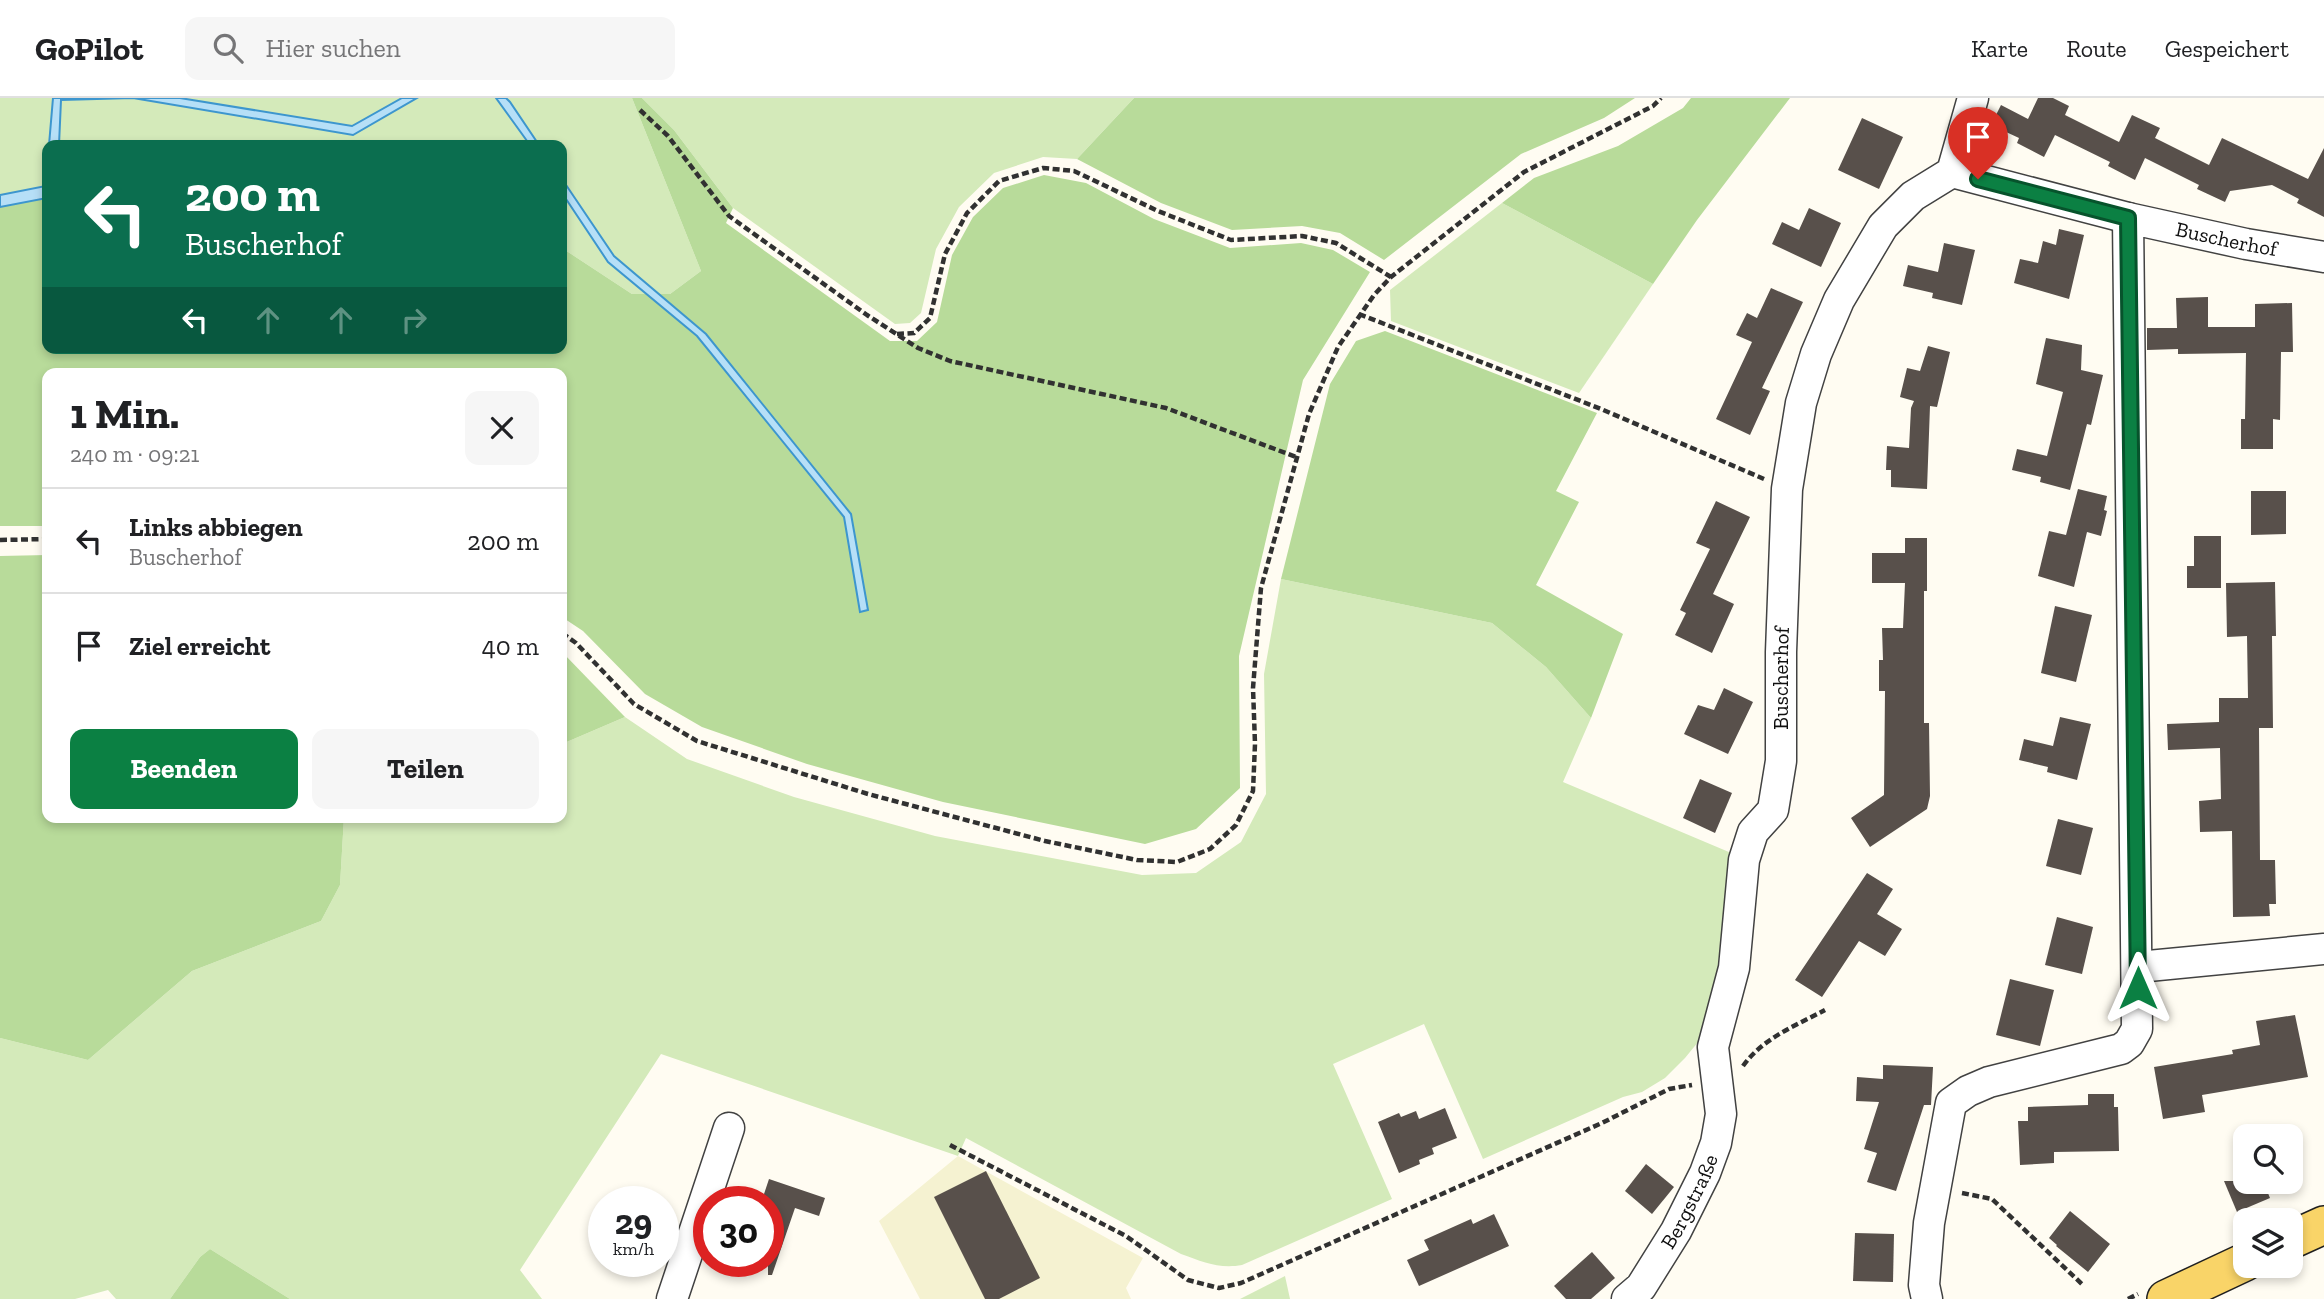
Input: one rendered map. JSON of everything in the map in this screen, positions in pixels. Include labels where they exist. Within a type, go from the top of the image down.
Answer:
[{"type":"main road","points":[[2303,1235],[2324,1225]]},
{"type":"main road","points":[[2166,1299],[2233,1268]]},
{"type":"street","points":[[1952,172],[1973,98]]},
{"type":"street","name":"Buscherhof","points":[[1717,1089],[1713,1047],[1734,968],[1744,860],[1753,832],[1773,810],[1781,761],[1781,652],[1787,489],[1801,403],[1816,354],[1839,300],[1883,226],[1913,195],[1952,172],[2128,218],[2246,244],[2324,257]]},
{"type":"street","points":[[1927,1299],[1924,1285],[1935,1188],[1951,1103],[1968,1091],[1989,1082],[2121,1049],[2129,1044],[2137,1029],[2128,218]]},
{"type":"street","points":[[2138,967],[2324,949]]},
{"type":"street","name":"Bergstraße","points":[[1627,1299],[1641,1287],[1676,1231],[1705,1173],[1716,1143],[1721,1114],[1717,1089]]},
{"type":"street","points":[[672,1299],[729,1128]]},
{"type":"path","points":[[567,637],[576,643],[634,704],[697,741],[868,794],[1045,841],[1137,860],[1177,862],[1210,849],[1236,825],[1253,791],[1253,688],[1261,588],[1296,457],[1322,379],[1338,347],[1359,314],[1391,277],[1524,172],[1653,106],[1661,98]]},
{"type":"path","points":[[640,110],[668,136],[729,216],[867,315],[918,348],[950,362],[1166,408],[1296,457]]},
{"type":"path","points":[[897,334],[914,333],[930,318],[945,254],[967,213],[999,181],[1043,168],[1074,170],[1157,211],[1231,240],[1302,236],[1336,243],[1391,277]]},
{"type":"path","points":[[1359,314],[1601,409],[1787,489]]},
{"type":"path","points":[[0,540],[42,539]]},
{"type":"path","points":[[950,1145],[1126,1236],[1188,1280],[1219,1288],[1241,1283],[1602,1123],[1670,1089],[1688,1085],[1717,1089],[1732,1080],[1755,1050],[1825,1010]]},
{"type":"path","points":[[1935,1188],[1992,1199],[2084,1286]]},
{"type":"shaded area","points":[[958,1156],[1143,1258],[1126,1288],[1131,1299],[920,1299],[879,1221]]},
{"type":"green space","points":[[0,98],[53,98],[49,140],[42,140],[42,187],[0,195]]},
{"type":"green space","points":[[133,98],[353,135],[417,98],[496,98],[526,140],[59,140],[61,100]]},
{"type":"green space","points":[[180,98],[402,98],[352,127]]},
{"type":"green space","points":[[506,98],[632,98],[701,271],[670,294],[659,294],[614,256],[567,186],[567,140],[535,140]]},
{"type":"green space","points":[[632,98],[642,98],[674,130],[733,208],[726,223],[890,341],[917,341],[937,322],[952,255],[973,217],[1003,188],[1044,175],[1086,183],[1154,219],[1230,248],[1301,243],[1333,250],[1370,272],[1303,380],[1239,656],[1240,788],[1196,829],[1145,844],[943,802],[807,764],[702,727],[645,694],[583,631],[567,620],[567,368],[42,368],[42,526],[0,526],[0,207],[42,199],[42,354],[567,354],[567,251],[632,294],[647,294],[697,336],[844,517],[861,612],[851,514],[706,334],[659,294],[670,294],[701,271]]},
{"type":"green space","points":[[642,98],[1134,98],[1077,159],[1043,157],[994,173],[959,207],[936,249],[921,313],[910,323],[895,324],[733,208],[674,130]]},
{"type":"green space","points":[[1134,98],[1635,98],[1604,118],[1521,154],[1384,260],[1340,233],[1302,226],[1232,230],[1161,203],[1077,159]]},
{"type":"green space","points":[[1691,98],[1790,98],[1697,220],[1653,284],[1502,203],[1534,178],[1618,146],[1683,108]]},
{"type":"green space","points":[[567,200],[608,262],[647,294],[632,294],[567,251]]},
{"type":"green space","points":[[1502,203],[1653,284],[1579,393],[1391,321],[1390,290]]},
{"type":"green space","points":[[1385,331],[1597,413],[1556,491],[1579,502],[1536,585],[1623,634],[1591,718],[1546,667],[1492,623],[1281,579],[1330,384],[1356,341]]},
{"type":"green space","points":[[42,555],[42,823],[344,823],[340,885],[321,921],[192,971],[88,1060],[0,1038],[0,556]]},
{"type":"green space","points":[[1281,579],[1492,623],[1546,667],[1591,718],[1563,782],[1736,855],[1727,964],[1703,1036],[1685,1058],[1665,1078],[1642,1092],[1623,1097],[1483,1159],[1424,1024],[1333,1064],[1392,1199],[1242,1265],[1226,1266],[1181,1254],[966,1138],[958,1156],[661,1054],[520,1270],[542,1299],[290,1299],[210,1249],[200,1257],[170,1299],[116,1299],[108,1290],[75,1299],[0,1299],[0,1038],[88,1060],[192,971],[321,921],[340,885],[344,823],[567,823],[567,742],[625,717],[687,759],[794,797],[935,836],[1142,875],[1196,873],[1241,842],[1266,794],[1264,674]]},
{"type":"green space","points":[[567,657],[625,717],[567,742]]},
{"type":"green space","points":[[210,1249],[290,1299],[170,1299],[200,1257]]},
{"type":"green space","points":[[1285,1276],[1290,1299],[1240,1299]]},
{"type":"water","points":[[53,98],[133,98],[61,100],[59,140],[49,140]]},
{"type":"water","points":[[133,98],[180,98],[352,126],[402,98],[417,98],[353,135]]},
{"type":"water","points":[[496,98],[506,98],[510,102],[536,140],[526,140]]},
{"type":"water","points":[[567,186],[614,256],[706,334],[851,514],[868,610],[860,612],[844,517],[697,336],[608,262],[567,200]]},
{"type":"water","points":[[42,187],[42,199],[0,207],[0,195]]},
{"type":"building","points":[[2038,98],[2053,98],[2069,106],[2065,115],[2119,142],[2132,115],[2160,128],[2155,138],[2209,165],[2222,138],[2308,179],[2324,148],[2324,217],[2297,203],[2299,199],[2272,185],[2230,191],[2225,202],[2197,189],[2199,185],[2145,158],[2135,180],[2108,166],[2110,162],[2055,135],[2044,157],[2017,143],[2019,138],[1991,125],[2001,105],[2028,119]]},
{"type":"building","points":[[1862,118],[1903,137],[1879,189],[1838,170]]},
{"type":"building","points":[[1809,208],[1841,223],[1821,267],[1772,244],[1782,222],[1799,230]]},
{"type":"building","points":[[2059,229],[2084,235],[2069,299],[2014,283],[2020,259],[2038,263],[2043,241],[2056,245]]},
{"type":"building","points":[[1944,243],[1975,250],[1962,305],[1932,298],[1933,293],[1903,286],[1908,265],[1938,272]]},
{"type":"building","points":[[1771,288],[1803,302],[1762,388],[1770,391],[1750,435],[1716,419],[1752,342],[1736,335],[1747,313],[1757,318]]},
{"type":"building","points":[[2208,297],[2208,327],[2255,327],[2255,304],[2292,303],[2293,352],[2281,352],[2280,420],[2273,419],[2273,449],[2241,449],[2241,419],[2245,419],[2246,353],[2178,354],[2178,349],[2147,350],[2147,328],[2177,328],[2176,298]]},
{"type":"building","points":[[2046,338],[2082,345],[2081,370],[2103,375],[2091,425],[2087,424],[2070,490],[2040,482],[2041,477],[2012,470],[2017,449],[2047,456],[2063,392],[2036,384]]},
{"type":"building","points":[[1928,346],[1950,352],[1937,407],[1930,406],[1927,489],[1891,487],[1891,470],[1886,470],[1887,446],[1909,448],[1911,408],[1914,401],[1900,397],[1907,368],[1920,371]]},
{"type":"building","points":[[2078,489],[2107,496],[2104,510],[2107,511],[2101,536],[2087,532],[2074,587],[2038,576],[2049,531],[2066,535]]},
{"type":"building","points":[[2251,491],[2286,491],[2286,534],[2251,535]]},
{"type":"building","points":[[1716,501],[1750,517],[1713,594],[1734,604],[1712,653],[1675,635],[1686,613],[1680,610],[1710,549],[1696,543]]},
{"type":"building","points":[[2194,536],[2221,536],[2221,588],[2187,588],[2187,566],[2194,566]]},
{"type":"building","points":[[1905,538],[1927,538],[1927,591],[1924,591],[1924,723],[1929,723],[1930,796],[1927,809],[1870,847],[1851,818],[1884,795],[1885,691],[1879,691],[1879,660],[1883,660],[1882,628],[1903,628],[1905,583],[1872,583],[1872,553],[1905,553]]},
{"type":"building","points":[[2275,582],[2276,636],[2272,636],[2273,728],[2259,728],[2260,860],[2275,860],[2276,904],[2269,904],[2270,916],[2233,917],[2232,831],[2200,832],[2199,801],[2221,799],[2220,748],[2168,750],[2167,724],[2219,722],[2219,698],[2248,698],[2247,636],[2227,637],[2226,583]]},
{"type":"building","points":[[2055,606],[2092,615],[2076,682],[2041,673]]},
{"type":"building","points":[[1724,688],[1753,702],[1728,754],[1684,734],[1698,705],[1714,710]]},
{"type":"building","points":[[2060,717],[2091,724],[2077,780],[2047,772],[2048,767],[2019,760],[2024,739],[2053,746]]},
{"type":"building","points":[[1700,779],[1732,793],[1715,833],[1683,818]]},
{"type":"building","points":[[2058,819],[2093,828],[2081,875],[2046,866]]},
{"type":"building","points":[[1867,873],[1893,889],[1877,914],[1902,929],[1885,956],[1859,941],[1822,997],[1795,980]]},
{"type":"building","points":[[2057,917],[2093,927],[2082,974],[2045,965]]},
{"type":"building","points":[[2010,979],[2054,990],[2040,1046],[1996,1035]]},
{"type":"building","points":[[2295,1015],[2308,1077],[2202,1095],[2205,1112],[2163,1119],[2154,1067],[2233,1054],[2232,1050],[2260,1045],[2256,1021]]},
{"type":"building","points":[[1883,1065],[1933,1067],[1931,1105],[1924,1105],[1896,1191],[1867,1182],[1877,1153],[1864,1149],[1879,1102],[1856,1101],[1857,1077],[1883,1079]]},
{"type":"building","points":[[2088,1094],[2114,1094],[2114,1107],[2118,1107],[2119,1151],[2054,1152],[2054,1163],[2020,1165],[2018,1121],[2028,1121],[2028,1107],[2088,1105]]},
{"type":"building","points":[[1445,1108],[1457,1138],[1432,1148],[1434,1154],[1419,1160],[1420,1164],[1399,1173],[1378,1122],[1399,1113],[1401,1117],[1416,1111],[1419,1119]]},
{"type":"building","points":[[1646,1164],[1674,1187],[1652,1214],[1625,1191]]},
{"type":"building","points":[[986,1171],[1040,1278],[999,1299],[985,1299],[934,1197]]},
{"type":"building","points":[[769,1179],[825,1198],[819,1216],[795,1208],[784,1240],[784,1186],[767,1186]]},
{"type":"building","points":[[2224,1181],[2233,1181],[2233,1194],[2268,1194],[2270,1198],[2246,1208],[2235,1208]]},
{"type":"building","points":[[2070,1211],[2110,1244],[2088,1272],[2049,1238]]},
{"type":"building","points":[[1494,1214],[1509,1246],[1419,1286],[1407,1260],[1429,1250],[1424,1240],[1471,1219],[1473,1224]]},
{"type":"building","points":[[1855,1233],[1894,1234],[1893,1282],[1853,1281]]},
{"type":"building","points":[[1592,1252],[1615,1278],[1591,1299],[1566,1299],[1554,1286]]},
{"type":"route","points":[[1978,179],[2128,218],[2138,988]]}]
